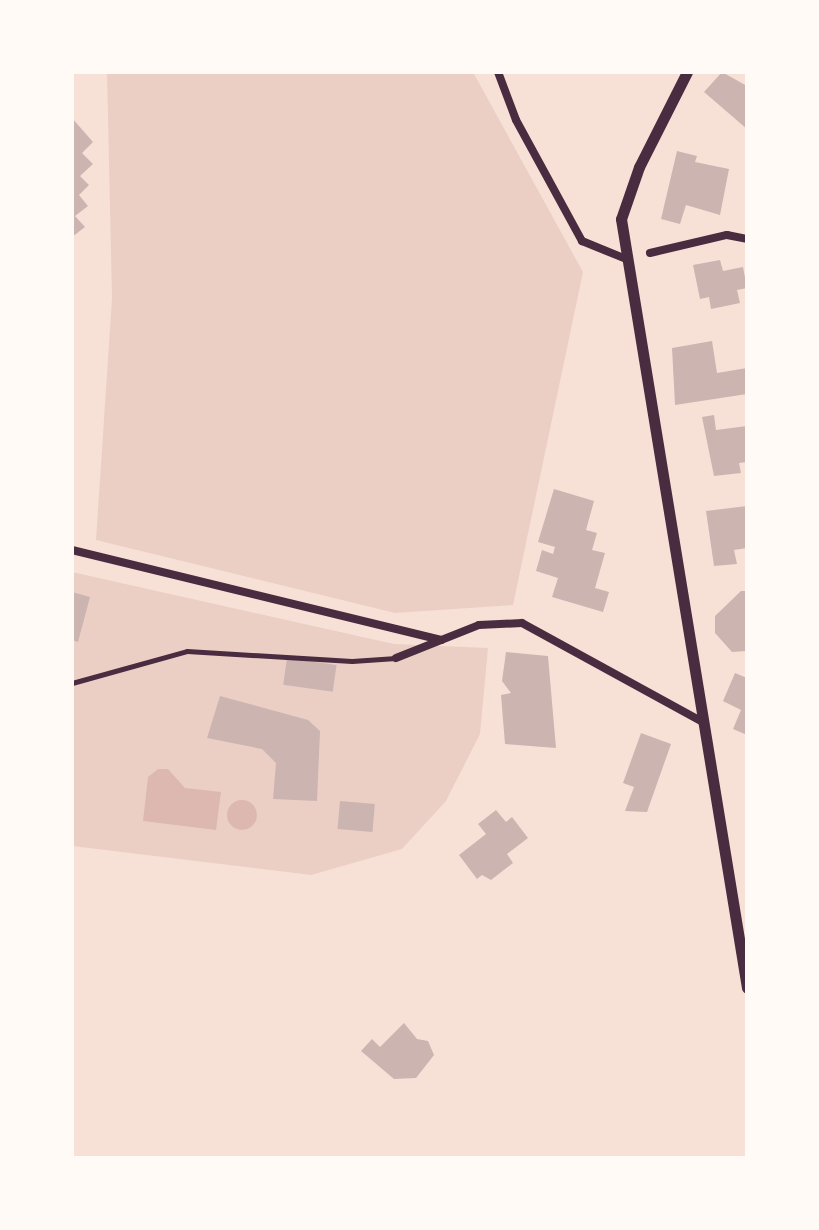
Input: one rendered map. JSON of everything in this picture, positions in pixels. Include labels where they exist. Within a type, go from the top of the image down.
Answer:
[{"type":"street","points":[[498,72],[516,120],[582,241],[626,259]]},
{"type":"street","points":[[687,72],[639,167],[621,219],[747,988]]},
{"type":"street","points":[[650,253],[727,235],[747,239]]},
{"type":"street","points":[[72,550],[441,640]]},
{"type":"street","points":[[396,658],[479,625],[522,623],[703,722]]},
{"type":"lane","points":[[72,683],[187,651],[352,661],[396,658]]},
{"type":"shaded area","points":[[107,72],[473,72],[583,272],[513,605],[395,613],[96,540],[112,298]]},
{"type":"shaded area","points":[[72,572],[394,644],[488,648],[480,734],[446,801],[402,849],[311,875],[72,846]]},
{"type":"shaded area","points":[[158,769],[168,769],[185,788],[221,792],[216,830],[143,821],[148,777]]},
{"type":"shaded area","points":[[242,800],[253,804],[257,815],[253,826],[242,830],[231,826],[227,815],[231,804]]},
{"type":"building","points":[[722,72],[747,86],[747,129],[704,92]]},
{"type":"building","points":[[72,118],[93,142],[82,153],[93,164],[80,176],[89,185],[79,195],[88,206],[75,216],[85,227],[72,237]]},
{"type":"building","points":[[677,151],[697,156],[695,162],[729,169],[720,215],[686,205],[680,224],[661,219]]},
{"type":"building","points":[[720,260],[723,271],[743,267],[747,288],[737,290],[740,303],[711,309],[709,297],[700,299],[693,265]]},
{"type":"building","points":[[712,341],[717,373],[747,368],[747,394],[675,405],[672,348]]},
{"type":"building","points":[[714,415],[716,430],[747,426],[747,462],[739,463],[741,473],[714,476],[702,417]]},
{"type":"building","points":[[554,489],[594,501],[586,530],[597,533],[592,550],[605,553],[595,588],[609,592],[603,612],[552,597],[558,578],[536,571],[542,550],[553,554],[555,547],[538,542]]},
{"type":"building","points":[[747,506],[747,548],[734,550],[737,564],[714,566],[706,511]]},
{"type":"building","points":[[741,591],[747,591],[747,651],[732,652],[715,633],[715,616]]},
{"type":"building","points":[[72,592],[90,597],[78,642],[72,640]]},
{"type":"building","points":[[506,652],[548,656],[556,748],[505,744],[501,695],[511,693],[502,681]]},
{"type":"building","points":[[287,658],[337,665],[333,692],[283,685]]},
{"type":"building","points":[[735,673],[747,678],[747,735],[733,729],[741,710],[723,701]]},
{"type":"building","points":[[220,696],[308,720],[320,731],[317,801],[273,799],[276,763],[262,749],[207,738]]},
{"type":"building","points":[[641,733],[671,744],[647,812],[625,811],[634,787],[623,783]]},
{"type":"building","points":[[340,801],[375,804],[372,832],[338,829]]},
{"type":"building","points":[[496,810],[506,822],[512,817],[528,838],[507,854],[513,863],[491,880],[482,875],[477,879],[459,855],[486,834],[478,824]]},
{"type":"building","points":[[404,1023],[417,1039],[428,1041],[434,1055],[416,1078],[394,1079],[361,1051],[372,1039],[380,1047]]}]
